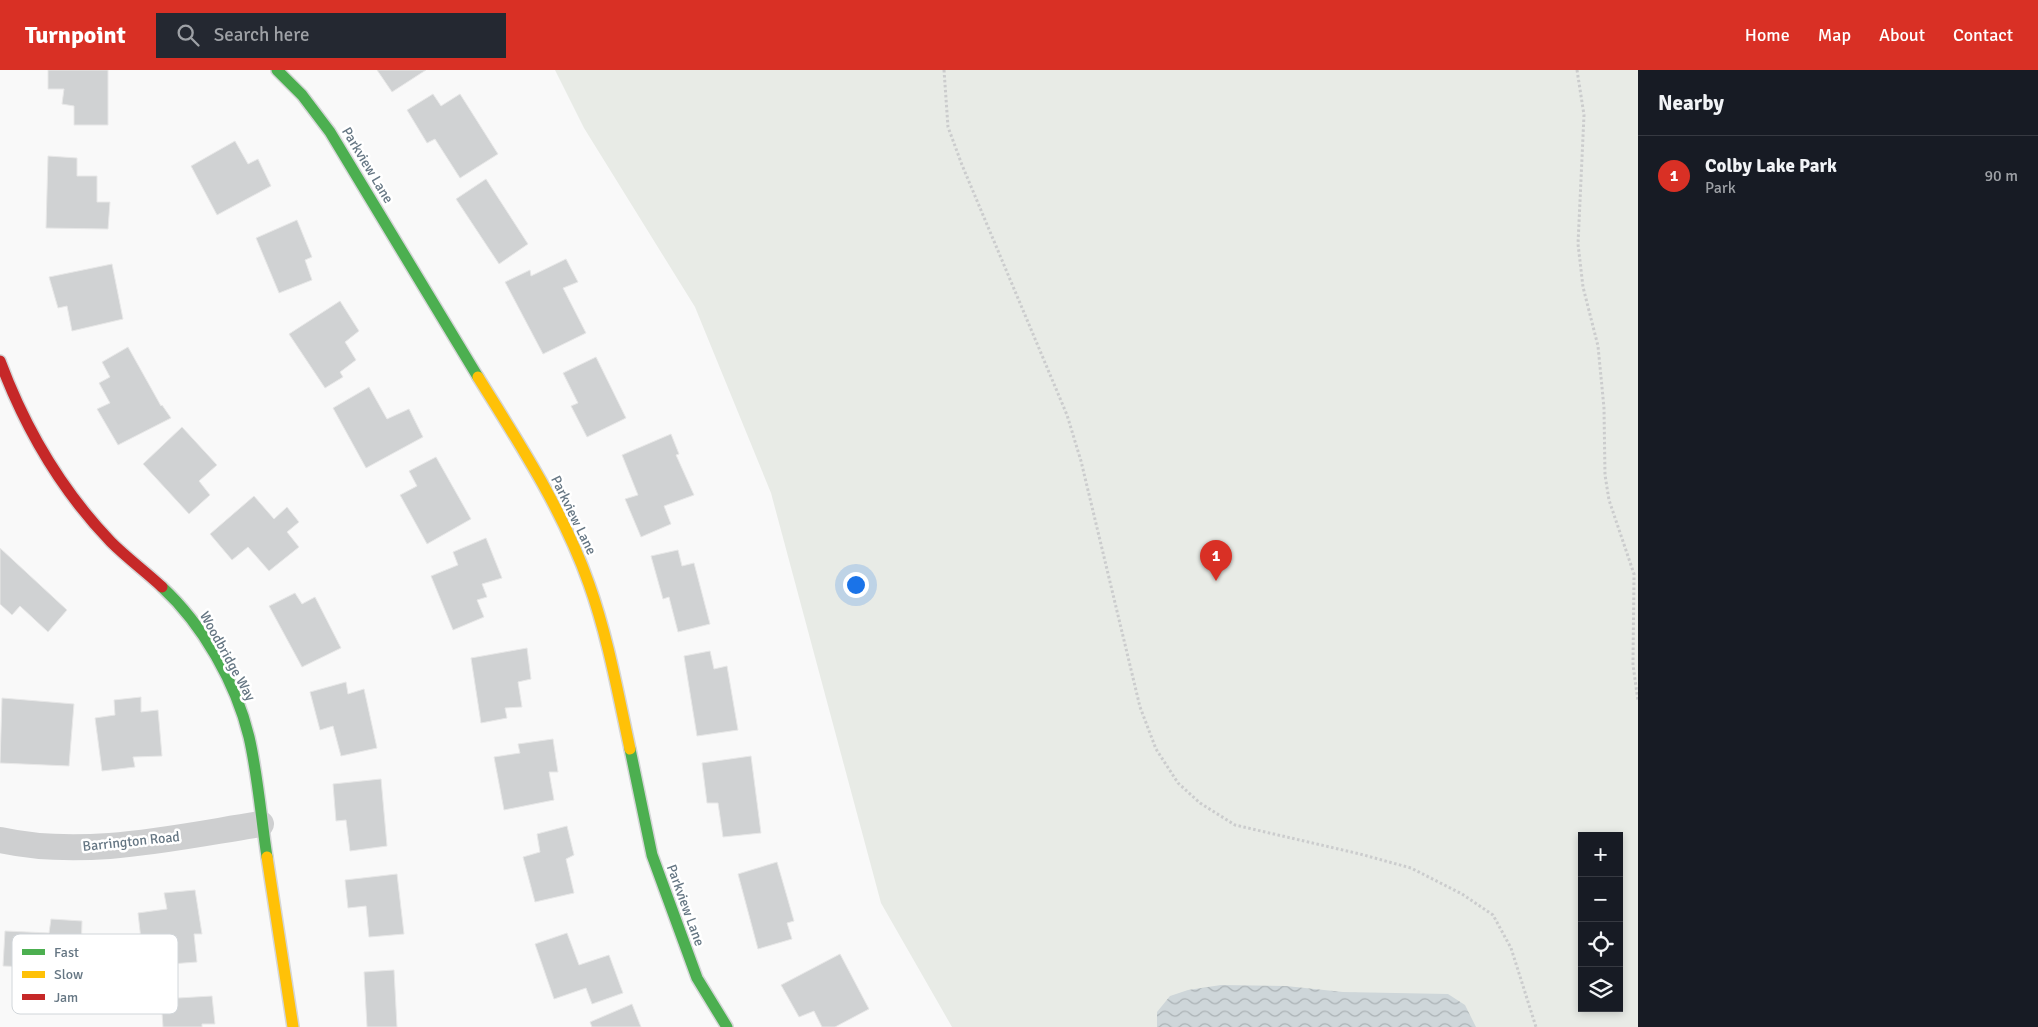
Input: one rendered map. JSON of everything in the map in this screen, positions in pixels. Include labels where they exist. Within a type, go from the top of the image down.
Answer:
[{"type":"street","name":"Parkview Lane","points":[[276,70],[302,95],[330,132],[527,457],[560,516],[589,583],[609,648],[652,855],[697,978],[727,1027]]},
{"type":"street","name":"Woodbridge Way","points":[[0,362],[9,388],[33,437],[65,486],[102,533],[188,615],[215,659],[240,708],[254,758],[262,824],[293,1027]]},
{"type":"street","name":"Barrington Road","points":[[0,840],[26,846],[85,846],[142,843],[262,824]]},
{"type":"path","points":[[944,70],[948,127],[1067,415],[1081,461],[1140,708],[1160,756],[1178,783],[1200,803],[1235,824],[1411,868],[1462,894],[1493,915],[1512,948],[1536,1027]]},
{"type":"path","points":[[1577,70],[1584,115],[1578,244],[1583,287],[1598,346],[1604,408],[1605,475],[1609,500],[1636,574],[1633,665],[1638,701]]},
{"type":"shaded area","points":[[555,70],[1638,70],[1638,1027],[952,1027],[881,903],[771,493],[695,307],[584,128]]},
{"type":"water","points":[[1221,985],[1286,986],[1343,992],[1448,994],[1465,1005],[1476,1027],[1157,1027],[1157,1012],[1170,996],[1188,990]]},
{"type":"building","points":[[48,70],[108,70],[108,125],[74,125],[74,106],[62,104],[64,89],[48,89]]},
{"type":"building","points":[[377,70],[426,70],[392,92]]},
{"type":"building","points":[[433,94],[441,106],[460,94],[498,154],[460,178],[435,139],[427,143],[407,110]]},
{"type":"building","points":[[235,141],[248,164],[258,159],[271,186],[217,215],[191,166]]},
{"type":"building","points":[[48,156],[77,158],[77,176],[97,176],[97,202],[110,202],[108,229],[46,228]]},
{"type":"building","points":[[486,179],[528,244],[499,264],[456,199]]},
{"type":"building","points":[[297,220],[312,257],[305,260],[312,280],[279,293],[256,238]]},
{"type":"building","points":[[566,259],[578,282],[563,288],[586,333],[543,354],[505,282],[530,270],[531,276]]},
{"type":"building","points":[[112,264],[123,319],[72,331],[67,306],[58,308],[49,277]]},
{"type":"building","points":[[340,301],[359,331],[345,342],[356,360],[340,372],[343,377],[325,388],[289,334]]},
{"type":"building","points":[[128,347],[161,406],[171,418],[118,445],[97,409],[110,403],[99,383],[110,377],[102,362]]},
{"type":"building","points":[[596,357],[626,418],[587,437],[571,406],[578,403],[563,373]]},
{"type":"building","points":[[369,387],[387,419],[409,409],[423,437],[366,468],[333,408]]},
{"type":"building","points":[[182,427],[217,465],[199,481],[210,495],[189,514],[143,464]]},
{"type":"building","points":[[671,434],[679,454],[676,455],[694,495],[664,506],[671,524],[641,537],[625,499],[638,495],[622,455]]},
{"type":"building","points":[[436,457],[471,519],[427,544],[400,495],[417,486],[409,471]]},
{"type":"building","points":[[254,496],[274,519],[287,507],[299,522],[287,532],[299,547],[269,571],[248,547],[232,560],[210,534]]},
{"type":"building","points":[[486,538],[502,578],[482,584],[487,597],[477,600],[484,617],[453,630],[431,576],[458,565],[453,552]]},
{"type":"building","points":[[0,548],[67,610],[48,632],[20,606],[12,615],[0,604]]},
{"type":"building","points":[[678,550],[682,566],[694,563],[710,624],[678,632],[669,597],[663,599],[651,556]]},
{"type":"building","points":[[295,593],[302,604],[315,597],[341,648],[302,667],[269,606]]},
{"type":"building","points":[[527,648],[531,679],[518,682],[522,707],[505,708],[507,718],[481,723],[471,658]]},
{"type":"building","points":[[710,651],[714,669],[727,666],[738,730],[697,736],[684,656]]},
{"type":"building","points":[[346,682],[348,694],[364,689],[377,748],[341,756],[333,726],[320,730],[310,692]]},
{"type":"building","points":[[141,697],[141,712],[158,710],[162,756],[133,757],[135,767],[102,771],[95,718],[115,715],[114,700]]},
{"type":"building","points":[[2,698],[74,704],[69,766],[0,763]]},
{"type":"building","points":[[553,739],[558,772],[549,772],[554,800],[504,810],[494,757],[520,753],[518,744]]},
{"type":"building","points":[[751,756],[761,833],[723,837],[718,803],[707,803],[702,763]]},
{"type":"building","points":[[381,779],[387,846],[350,851],[346,820],[336,821],[333,784]]},
{"type":"building","points":[[567,826],[574,855],[566,859],[574,893],[535,902],[523,857],[540,852],[537,834]]},
{"type":"building","points":[[777,862],[794,921],[787,923],[792,939],[758,949],[738,874]]},
{"type":"building","points":[[397,874],[404,934],[369,937],[366,906],[348,908],[345,880]]},
{"type":"building","points":[[195,890],[202,934],[194,934],[197,962],[178,963],[178,934],[140,934],[138,913],[167,909],[164,893]]},
{"type":"building","points":[[51,919],[82,921],[82,934],[12,934],[12,966],[3,966],[5,931],[49,933]]},
{"type":"building","points":[[567,933],[579,965],[609,955],[623,993],[592,1004],[586,988],[554,999],[535,944]]},
{"type":"building","points":[[840,954],[869,1009],[835,1027],[822,1027],[814,1011],[799,1017],[781,985]]},
{"type":"building","points":[[394,970],[397,1027],[367,1027],[364,972]]},
{"type":"building","points":[[212,996],[215,1024],[202,1024],[202,1027],[163,1027],[162,1014],[178,1014],[178,998]]},
{"type":"building","points":[[632,1004],[641,1027],[592,1027],[590,1022]]},
{"type":"traffic: fast","points":[[277,70],[302,95],[330,132],[478,377]]},
{"type":"traffic: fast","points":[[162,587],[177,602],[204,637],[227,676],[236,696],[252,752],[267,857]]},
{"type":"traffic: fast","points":[[630,749],[652,855],[697,978],[727,1027]]},
{"type":"traffic: slow","points":[[478,377],[553,503],[578,557],[602,624],[630,749]]},
{"type":"traffic: slow","points":[[267,857],[293,1027]]},
{"type":"traffic: jam","points":[[0,361],[33,434],[60,480],[111,542],[162,587]]},
{"type":"place","name":"Colby Lake Park","points":[[1216,581]]}]
